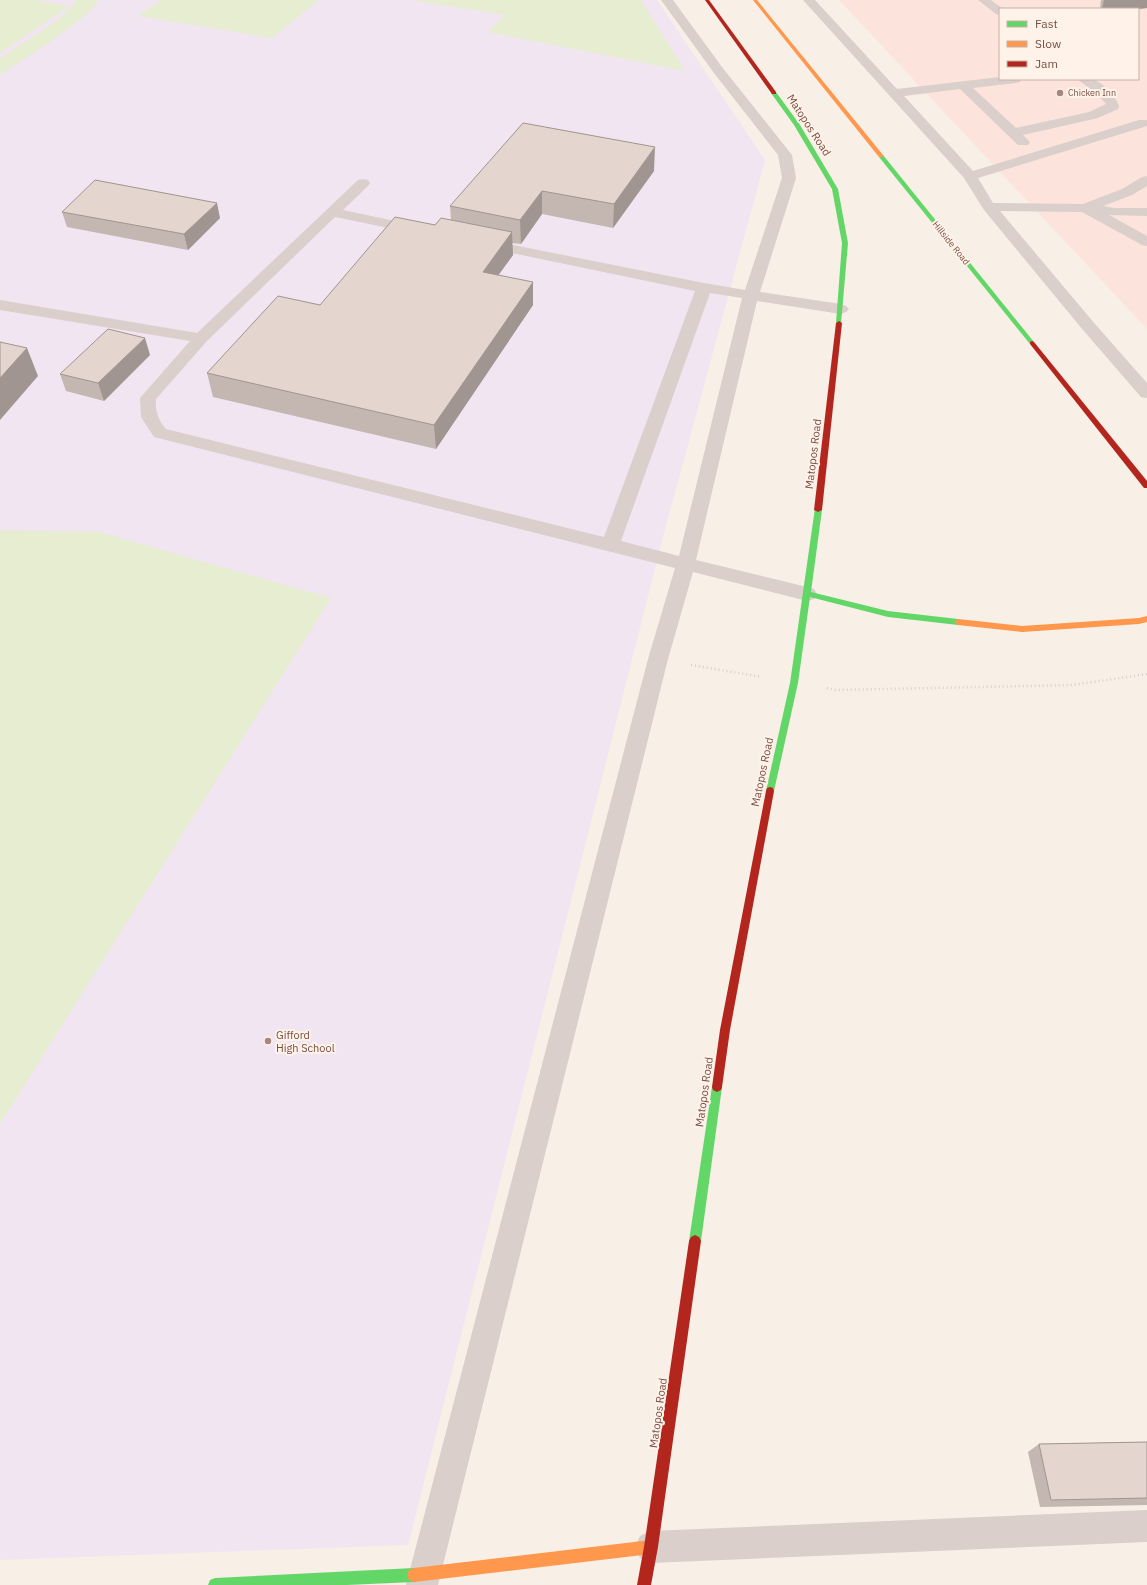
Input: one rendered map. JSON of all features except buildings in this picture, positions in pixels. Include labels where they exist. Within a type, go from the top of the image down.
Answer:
[{"type":"main road","name":"Matopos Road","points":[[644,1585],[651,1547],[725,1030],[763,823],[794,683],[807,594],[828,426],[841,309],[845,243],[835,189],[796,125],[707,0]]},
{"type":"main road","name":"Hillside Road","points":[[755,0],[1147,486]]},
{"type":"main road","points":[[807,594],[888,614],[1022,629],[1139,621],[1147,619]]},
{"type":"main road","points":[[215,1585],[423,1580],[651,1547]]},
{"type":"lane","points":[[423,1580],[658,659],[686,564],[751,295],[789,178],[784,155],[718,70],[667,0]]},
{"type":"lane","points":[[809,0],[970,176],[989,207],[1089,327],[1147,393]]},
{"type":"lane","points":[[984,0],[999,11]]},
{"type":"lane","points":[[894,93],[1007,80]]},
{"type":"lane","points":[[1014,133],[1093,115],[1113,106],[1111,100],[1090,82],[1085,80]]},
{"type":"lane","points":[[963,85],[1037,156]]},
{"type":"lane","points":[[970,176],[1144,123]]},
{"type":"lane","points":[[1085,208],[1134,194],[1147,180]]},
{"type":"lane","points":[[363,183],[201,338],[148,398],[146,410],[152,425],[160,433],[807,594]]},
{"type":"lane","points":[[989,207],[1085,208],[1114,212],[1147,212]]},
{"type":"lane","points":[[1085,208],[1147,242]]},
{"type":"lane","points":[[331,212],[432,233]]},
{"type":"lane","points":[[471,241],[704,288],[841,309]]},
{"type":"lane","points":[[610,545],[704,288]]},
{"type":"lane","points":[[0,305],[201,338]]},
{"type":"lane","points":[[651,1547],[1147,1526]]},
{"type":"path","points":[[658,659],[836,690],[1073,685],[1147,674]]},
{"type":"shaded area","name":"Gifford High School","points":[[0,0],[657,0],[765,160],[663,537],[408,1545],[0,1560]]},
{"type":"shaded area","points":[[839,0],[1147,0],[1147,329]]},
{"type":"green space","points":[[0,0],[35,0],[70,6],[0,53]]},
{"type":"green space","points":[[76,0],[98,0],[82,18],[69,28],[0,75],[0,58],[53,23],[71,7]]},
{"type":"green space","points":[[161,0],[319,0],[272,38],[138,16]]},
{"type":"green space","points":[[411,0],[641,0],[685,71],[488,32],[505,15]]},
{"type":"green space","points":[[0,530],[99,532],[331,598],[0,1124]]},
{"type":"traffic: fast","points":[[774,93],[797,125],[835,189],[845,243],[839,323]]},
{"type":"traffic: fast","points":[[881,156],[1032,343]]},
{"type":"traffic: fast","points":[[770,791],[794,683],[818,510]]},
{"type":"traffic: fast","points":[[807,594],[888,614],[958,622]]},
{"type":"traffic: fast","points":[[695,1241],[717,1087]]},
{"type":"traffic: fast","points":[[215,1585],[414,1575]]},
{"type":"traffic: slow","points":[[755,0],[881,156]]},
{"type":"traffic: slow","points":[[958,622],[1022,629],[1139,621],[1147,619]]},
{"type":"traffic: slow","points":[[414,1575],[651,1547]]},
{"type":"traffic: jam","points":[[707,0],[774,93]]},
{"type":"traffic: jam","points":[[818,510],[839,323]]},
{"type":"traffic: jam","points":[[1032,343],[1147,486]]},
{"type":"traffic: jam","points":[[717,1087],[725,1030],[770,791]]},
{"type":"traffic: jam","points":[[644,1585],[651,1547],[695,1241]]},
{"type":"place","name":"Chicken Inn","points":[[1060,93]]},
{"type":"place","name":"Gifford High School","points":[[268,1041]]}]
